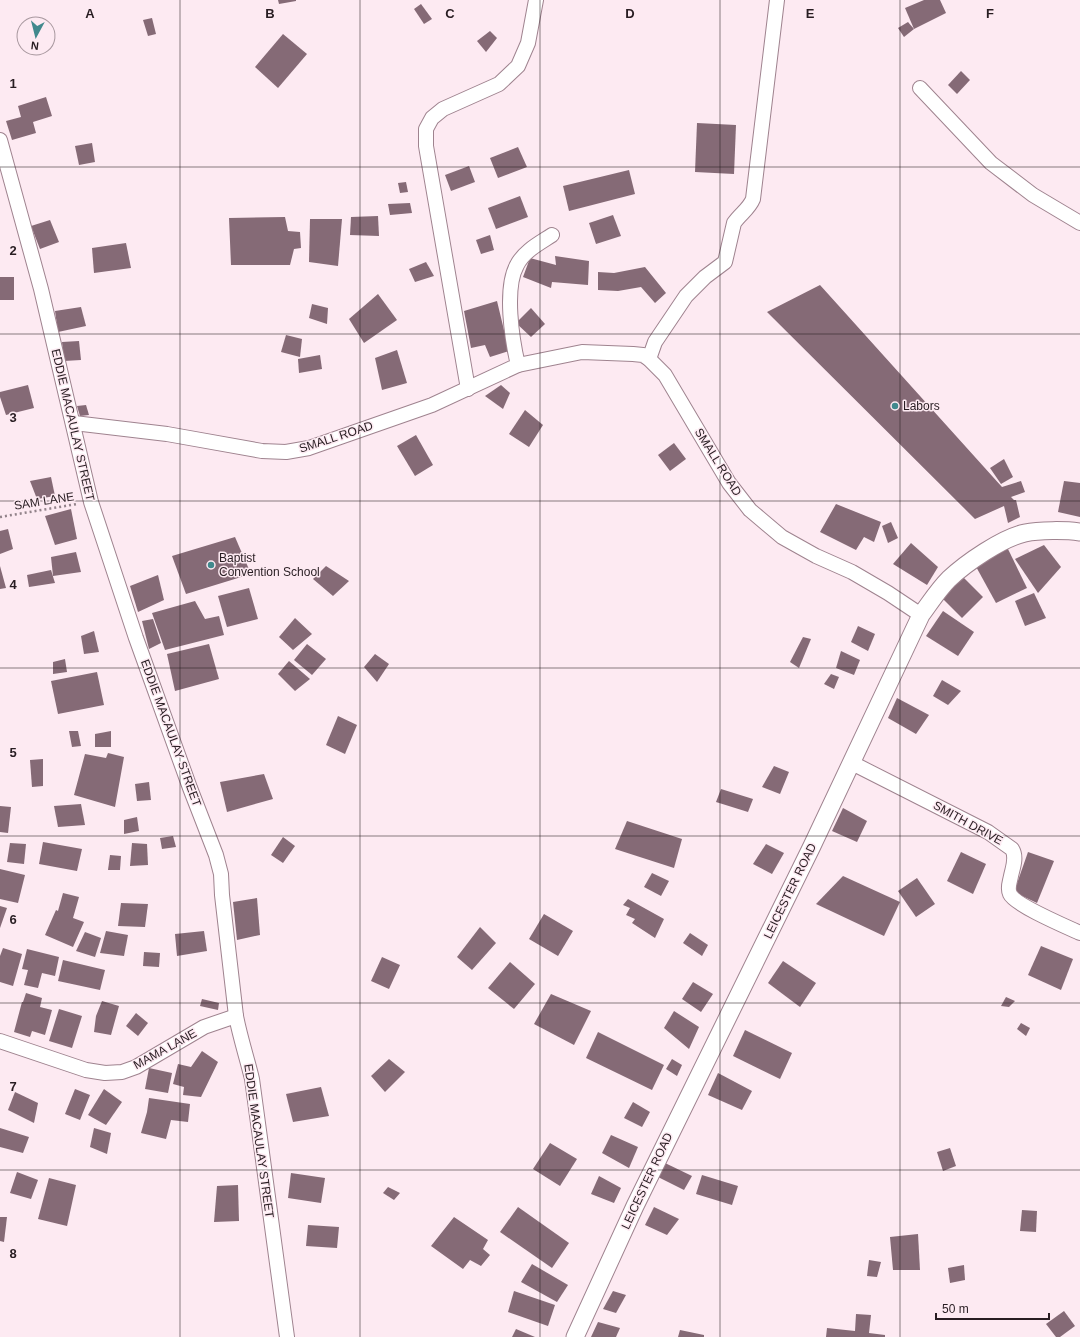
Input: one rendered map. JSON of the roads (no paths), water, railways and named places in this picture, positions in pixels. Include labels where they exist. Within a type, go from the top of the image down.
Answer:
[{"type":"street","points":[[468,389],[426,146],[426,129],[432,118],[443,109],[499,84],[518,66],[528,42],[536,0]]},
{"type":"street","points":[[649,359],[655,342],[686,296],[705,277],[725,262],[734,222],[750,206],[753,199],[777,0]]},
{"type":"street","points":[[920,88],[992,163],[1032,195],[1080,223]]},
{"type":"street","name":"EDDIE MACAULAY STREET","points":[[0,140],[41,289],[74,423],[91,502],[136,638],[190,788],[216,855],[221,874],[222,895],[236,1016],[252,1079],[287,1337]]},
{"type":"street","points":[[518,365],[511,321],[510,300],[512,280],[517,265],[526,253],[552,235]]},
{"type":"street","name":"SMALL ROAD","points":[[74,423],[167,434],[262,451],[286,452],[309,448],[432,405],[518,365],[582,352],[633,354],[643,356],[649,359],[665,375],[729,484],[750,510],[782,537],[816,556],[852,572],[888,593],[921,615]]},
{"type":"street","name":"LEICESTER ROAD","points":[[575,1337],[635,1206],[852,763],[921,615],[950,579],[966,566],[1006,540],[1025,533],[1052,531],[1080,532]]},
{"type":"street","name":"SMITH DRIVE","points":[[852,763],[988,832],[1012,849],[1014,852],[1014,858],[1008,888],[1013,899],[1080,933]]},
{"type":"street","name":"MAMA LANE","points":[[0,1041],[86,1070],[105,1073],[122,1072],[136,1067],[204,1027],[236,1016]]},
{"type":"place","name":"Labors","points":[[895,406]]},
{"type":"place","name":"Baptist Convention School","points":[[211,565]]}]
